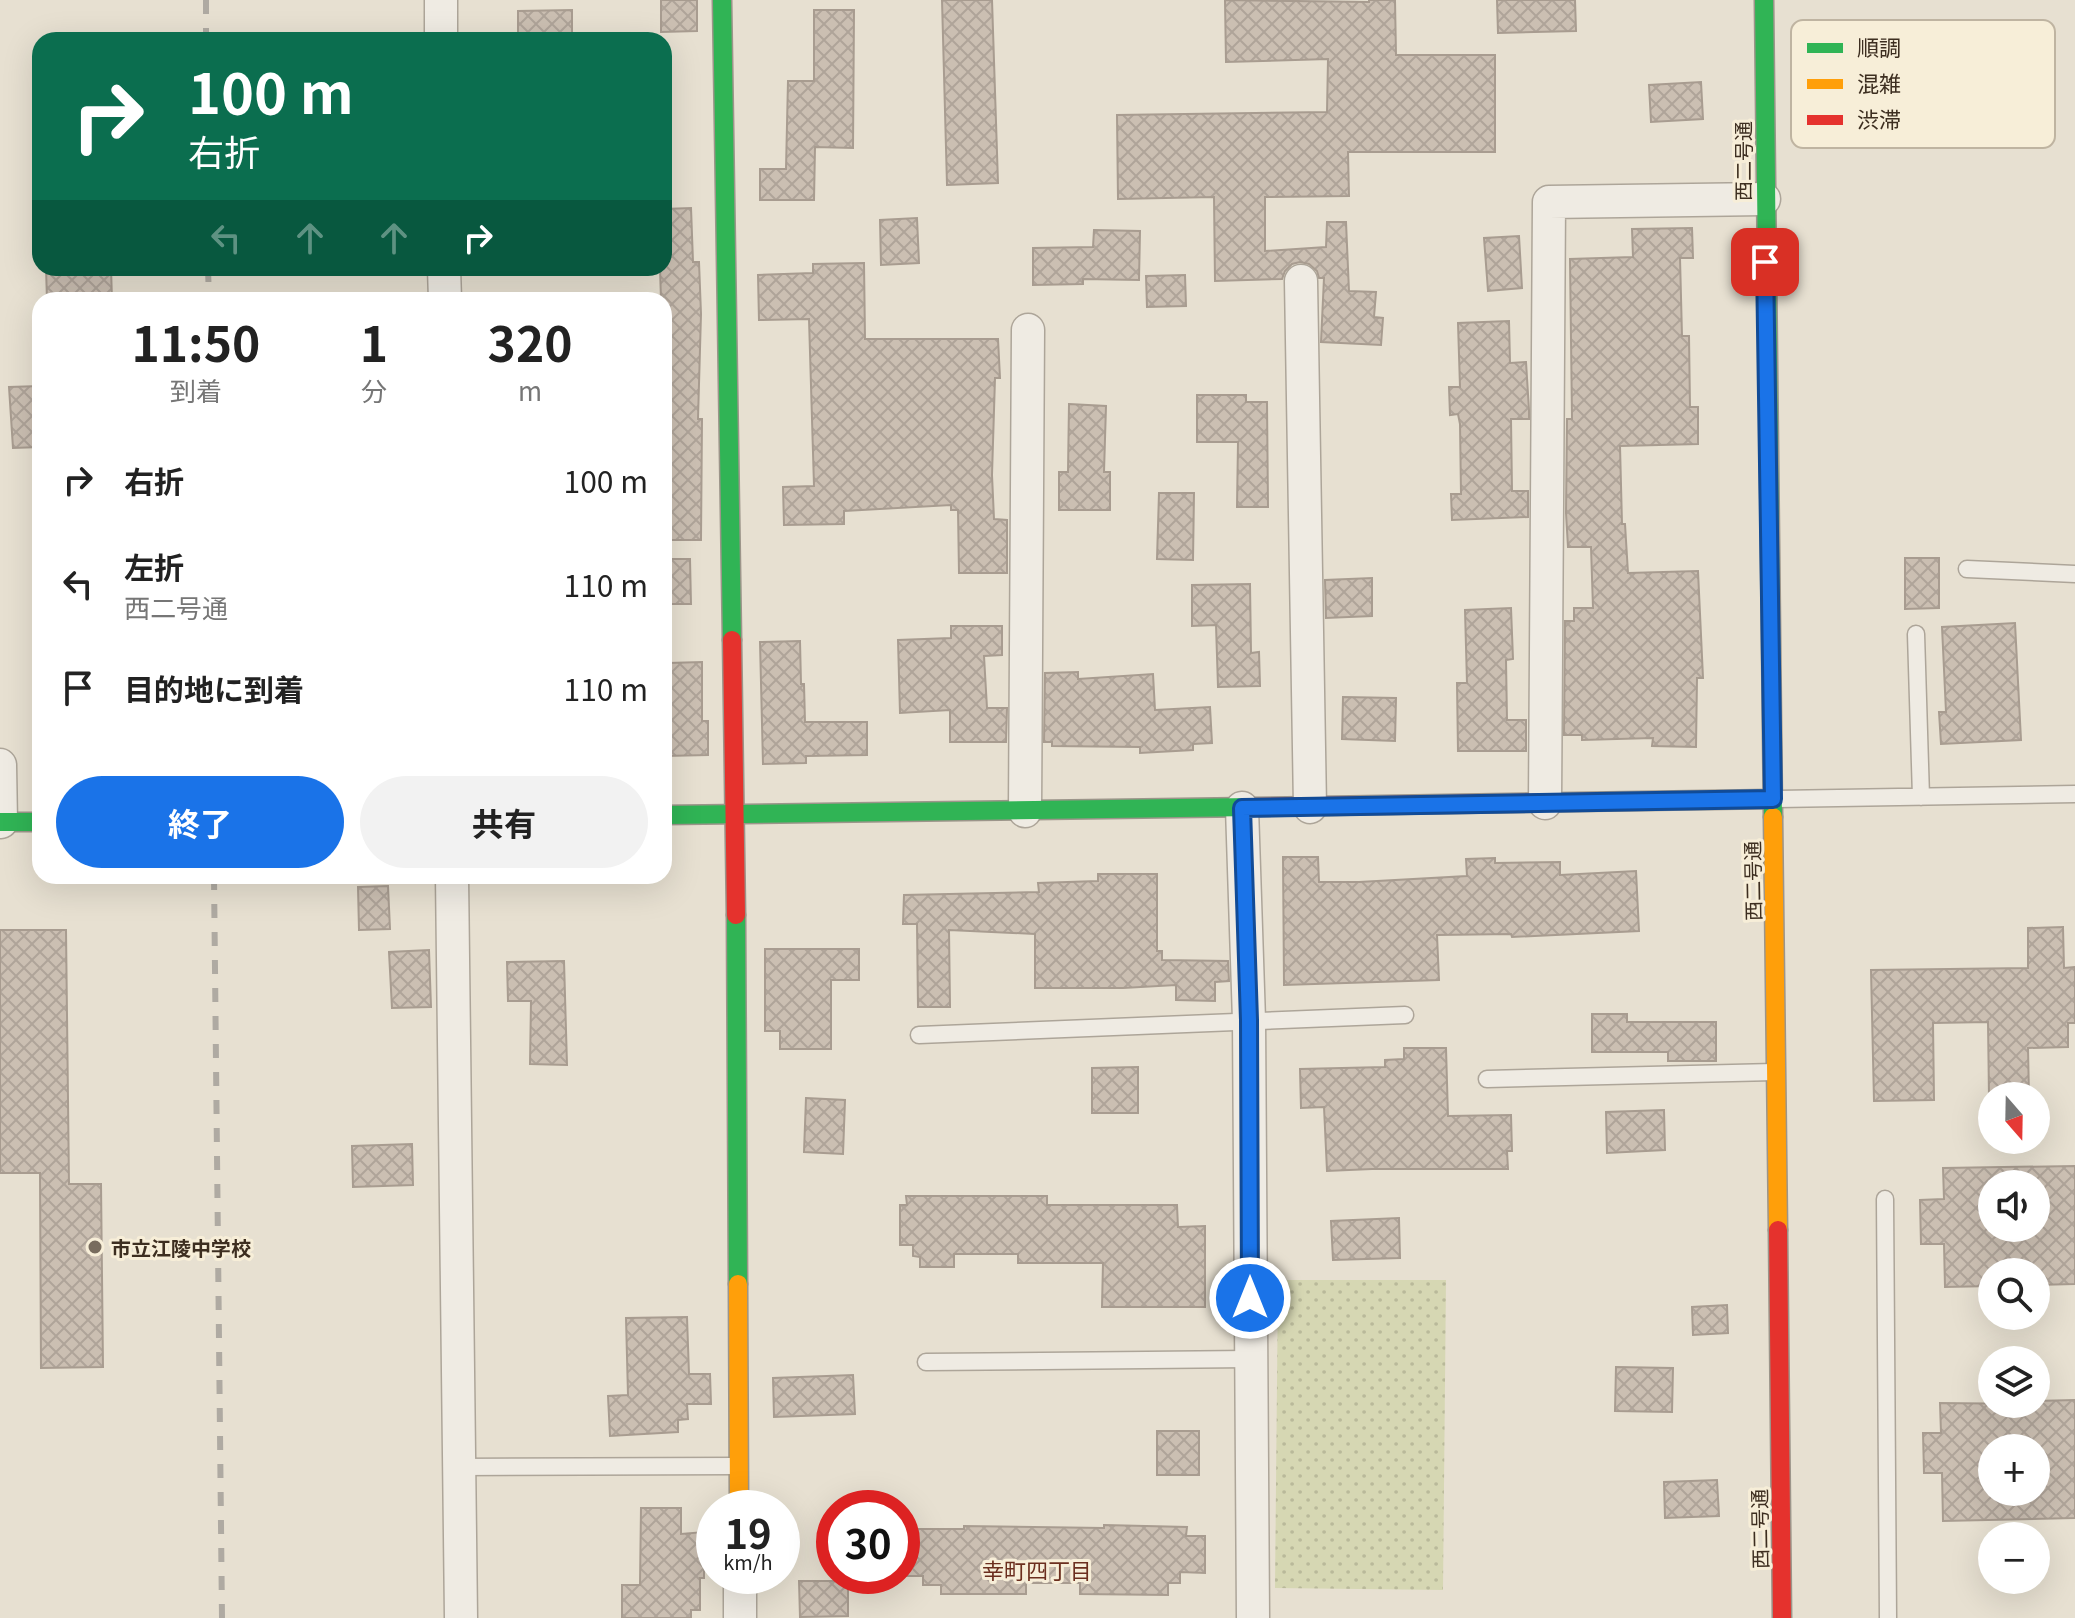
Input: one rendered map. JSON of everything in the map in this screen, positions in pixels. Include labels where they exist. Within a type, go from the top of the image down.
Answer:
[{"type":"street","points":[[441,0],[441,32]]},
{"type":"street","points":[[722,0],[735,815],[739,1490]]},
{"type":"street","name":"西二号通","points":[[1764,0],[1782,1618]]},
{"type":"street","points":[[1545,803],[1549,202],[1764,199]]},
{"type":"street","points":[[1301,281],[1310,807]]},
{"type":"street","points":[[1025,811],[1028,330]]},
{"type":"street","points":[[0,765],[1,822],[32,822]]},
{"type":"street","points":[[672,815],[1773,799]]},
{"type":"street","points":[[1242,808],[1249,1020],[1253,1618]]},
{"type":"street","points":[[452,884],[461,1618]]},
{"type":"street","points":[[740,1594],[740,1618]]},
{"type":"lane","points":[[1967,569],[2075,574]]},
{"type":"lane","points":[[1916,634],[1921,797]]},
{"type":"lane","points":[[1773,799],[2075,794]]},
{"type":"lane","points":[[919,1035],[1405,1015]]},
{"type":"lane","points":[[1487,1079],[1776,1072]]},
{"type":"lane","points":[[1885,1199],[1888,1618]]},
{"type":"lane","points":[[926,1362],[1250,1359]]},
{"type":"lane","points":[[459,1467],[739,1466]]},
{"type":"green space","points":[[1278,1280],[1446,1280],[1443,1590],[1275,1588]]},
{"type":"building","points":[[661,0],[697,0],[697,31],[661,32]]},
{"type":"building","points":[[942,0],[992,0],[998,183],[947,185]]},
{"type":"building","points":[[1225,0],[1395,0],[1396,55],[1495,55],[1495,152],[1348,152],[1349,196],[1265,197],[1265,251],[1326,247],[1327,222],[1346,222],[1349,291],[1376,292],[1374,317],[1383,318],[1381,345],[1321,342],[1324,278],[1319,278],[1317,271],[1309,264],[1292,264],[1282,279],[1215,281],[1214,197],[1118,199],[1117,115],[1327,112],[1328,59],[1226,62]]},
{"type":"building","points":[[1497,0],[1575,0],[1576,31],[1498,33]]},
{"type":"building","points":[[572,10],[572,32],[518,32],[518,11]]},
{"type":"building","points":[[814,10],[854,10],[853,148],[815,147],[814,200],[760,200],[760,169],[786,169],[788,81],[814,81]]},
{"type":"building","points":[[1701,82],[1703,119],[1651,122],[1649,85]]},
{"type":"building","points":[[691,208],[693,262],[699,262],[701,540],[672,540],[672,292],[661,292],[660,276],[672,276],[672,209]]},
{"type":"building","points":[[917,218],[919,263],[881,265],[880,220]]},
{"type":"building","points":[[1692,228],[1693,258],[1680,258],[1682,336],[1689,336],[1690,407],[1698,407],[1698,444],[1620,446],[1622,524],[1625,524],[1628,573],[1698,571],[1703,678],[1697,678],[1696,747],[1652,746],[1653,738],[1582,740],[1582,735],[1564,735],[1565,621],[1574,621],[1574,608],[1593,608],[1591,547],[1568,547],[1567,419],[1572,419],[1570,259],[1633,257],[1632,229]]},
{"type":"building","points":[[1094,230],[1140,231],[1139,280],[1083,279],[1083,284],[1033,285],[1033,248],[1093,247]]},
{"type":"building","points":[[1519,236],[1522,288],[1488,291],[1484,238]]},
{"type":"building","points":[[864,263],[865,339],[998,339],[1000,378],[995,378],[992,475],[994,519],[1007,520],[1007,573],[959,573],[958,510],[951,510],[951,505],[844,511],[844,524],[784,525],[783,487],[814,486],[809,319],[759,320],[758,275],[813,273],[813,264]]},
{"type":"building","points":[[1185,275],[1186,306],[1147,307],[1146,276]]},
{"type":"building","points":[[46,276],[111,276],[112,292],[47,292]]},
{"type":"building","points":[[1509,321],[1510,363],[1526,362],[1529,410],[1529,419],[1511,419],[1512,491],[1528,491],[1528,517],[1452,520],[1451,494],[1461,494],[1460,424],[1458,414],[1450,415],[1449,387],[1460,387],[1458,323]]},
{"type":"building","points":[[32,386],[32,447],[13,448],[9,387]]},
{"type":"building","points":[[1197,395],[1246,395],[1246,402],[1267,402],[1268,507],[1237,507],[1238,442],[1197,442]]},
{"type":"building","points":[[1069,404],[1106,406],[1104,472],[1110,472],[1110,510],[1059,510],[1059,472],[1068,472]]},
{"type":"building","points":[[1159,493],[1194,493],[1193,560],[1157,559]]},
{"type":"building","points":[[1905,558],[1939,558],[1939,608],[1905,609]]},
{"type":"building","points":[[672,559],[690,559],[691,604],[672,604]]},
{"type":"building","points":[[1372,578],[1372,616],[1326,618],[1325,580]]},
{"type":"building","points":[[1250,584],[1251,653],[1259,652],[1260,686],[1218,687],[1216,625],[1192,626],[1192,585]]},
{"type":"building","points":[[1511,608],[1513,659],[1506,660],[1507,720],[1526,720],[1526,751],[1458,751],[1457,683],[1467,683],[1465,610]]},
{"type":"building","points":[[2015,623],[2021,740],[1941,744],[1939,712],[1946,712],[1942,627]]},
{"type":"building","points":[[951,626],[1002,626],[1002,655],[984,656],[987,708],[1007,708],[1006,742],[950,742],[950,710],[900,713],[898,640],[951,638]]},
{"type":"building","points":[[800,641],[805,722],[867,722],[867,755],[806,756],[806,763],[763,764],[760,642]]},
{"type":"building","points":[[702,662],[702,721],[708,721],[708,755],[672,756],[672,663]]},
{"type":"building","points":[[1078,672],[1078,679],[1153,674],[1155,710],[1210,707],[1212,743],[1193,744],[1193,750],[1140,753],[1140,747],[1052,746],[1052,742],[1044,742],[1045,673]]},
{"type":"building","points":[[1343,697],[1396,698],[1395,741],[1342,739]]},
{"type":"building","points":[[1283,857],[1318,857],[1319,882],[1467,876],[1466,859],[1495,858],[1495,863],[1560,862],[1560,875],[1636,871],[1639,931],[1512,937],[1511,934],[1437,935],[1439,980],[1284,985]]},
{"type":"building","points":[[1098,874],[1157,874],[1157,951],[1162,951],[1162,960],[1228,961],[1229,981],[1215,982],[1215,1001],[1176,1000],[1176,985],[1035,988],[1035,934],[949,930],[950,1007],[918,1007],[917,924],[903,924],[904,895],[1039,892],[1038,883],[1098,881]]},
{"type":"building","points":[[388,886],[390,929],[359,930],[358,887]]},
{"type":"building","points":[[2063,927],[2064,968],[2075,967],[2075,1023],[2068,1023],[2068,1047],[2028,1048],[2029,1082],[1989,1082],[1988,1022],[1933,1023],[1934,1100],[1874,1101],[1871,970],[2028,968],[2028,928]]},
{"type":"building","points":[[0,930],[66,930],[69,1184],[101,1184],[103,1367],[41,1368],[40,1173],[0,1173]]},
{"type":"building","points":[[765,949],[859,949],[859,980],[831,980],[831,1049],[780,1049],[780,1031],[765,1031]]},
{"type":"building","points":[[429,950],[431,1007],[392,1008],[389,952]]},
{"type":"building","points":[[564,961],[567,1065],[530,1064],[531,1001],[508,1001],[507,962]]},
{"type":"building","points":[[1592,1014],[1627,1014],[1627,1022],[1716,1022],[1716,1061],[1668,1061],[1668,1052],[1592,1052]]},
{"type":"building","points":[[1404,1048],[1446,1048],[1448,1116],[1511,1115],[1512,1151],[1507,1151],[1508,1169],[1327,1171],[1324,1107],[1301,1108],[1300,1069],[1385,1067],[1385,1060],[1404,1059]]},
{"type":"building","points":[[1138,1067],[1138,1113],[1092,1113],[1092,1068]]},
{"type":"building","points":[[806,1098],[845,1100],[843,1154],[804,1152]]},
{"type":"building","points":[[1664,1110],[1665,1150],[1607,1153],[1606,1112]]},
{"type":"building","points":[[412,1144],[413,1185],[353,1187],[352,1146]]},
{"type":"building","points":[[2075,1166],[2075,1284],[2050,1285],[2050,1258],[1978,1258],[1978,1286],[1945,1287],[1944,1244],[1921,1244],[1920,1200],[1944,1199],[1943,1168]]},
{"type":"building","points":[[906,1196],[1047,1196],[1047,1205],[1177,1205],[1178,1227],[1205,1226],[1205,1307],[1102,1307],[1103,1263],[1018,1263],[1018,1254],[954,1254],[954,1267],[920,1267],[920,1257],[913,1256],[913,1245],[900,1245],[900,1205],[907,1205]]},
{"type":"building","points":[[1399,1218],[1400,1258],[1333,1260],[1331,1221]]},
{"type":"building","points":[[1727,1305],[1728,1333],[1693,1335],[1692,1307]]},
{"type":"building","points":[[687,1317],[689,1374],[710,1374],[711,1404],[687,1404],[688,1419],[678,1420],[678,1432],[610,1436],[608,1396],[628,1395],[626,1318]]},
{"type":"building","points":[[1616,1367],[1673,1368],[1672,1412],[1615,1411]]},
{"type":"building","points":[[853,1375],[855,1414],[774,1417],[773,1378]]},
{"type":"building","points":[[2075,1400],[2075,1518],[1943,1521],[1942,1473],[1924,1473],[1923,1433],[1941,1433],[1940,1403],[1978,1403],[1978,1418],[2050,1418],[2050,1401]]},
{"type":"building","points":[[1157,1431],[1199,1431],[1199,1475],[1157,1475]]},
{"type":"building","points":[[1717,1480],[1719,1516],[1665,1518],[1664,1482]]},
{"type":"building","points":[[641,1508],[681,1508],[681,1534],[696,1533],[696,1594],[700,1594],[700,1610],[691,1610],[691,1618],[622,1618],[622,1585],[640,1585]]},
{"type":"building","points":[[1104,1525],[1187,1527],[1186,1536],[1205,1536],[1205,1573],[1180,1572],[1180,1583],[1168,1583],[1168,1595],[1080,1594],[1080,1583],[1026,1583],[1026,1594],[941,1594],[941,1585],[923,1585],[923,1576],[920,1576],[920,1529],[964,1529],[964,1526],[1104,1528]]},
{"type":"building","points":[[800,1581],[816,1581],[816,1594],[848,1594],[848,1616],[800,1617]]},
{"type":"railway","points":[[206,0],[206,32]]},
{"type":"railway","points":[[208,276],[209,292]]},
{"type":"railway","points":[[214,884],[222,1618]]},
{"type":"traffic: fast","points":[[722,0],[732,640]]},
{"type":"traffic: fast","points":[[1764,0],[1773,817]]},
{"type":"traffic: fast","points":[[672,815],[1252,807]]},
{"type":"traffic: fast","points":[[0,822],[32,822]]},
{"type":"traffic: fast","points":[[736,915],[738,1284]]},
{"type":"traffic: slow","points":[[1773,817],[1778,1230]]},
{"type":"traffic: slow","points":[[738,1284],[739,1490]]},
{"type":"traffic: jam","points":[[732,640],[736,915]]},
{"type":"traffic: jam","points":[[1252,807],[1773,799]]},
{"type":"traffic: jam","points":[[1778,1230],[1782,1618]]},
{"type":"place","name":"市立江陵中学校","points":[[95,1247]]},
{"type":"district","name":"幸町四丁目","points":[[1037,1569]]},
{"type":"route","points":[[1250,1298],[1249,1020],[1242,808],[1773,799],[1765,262]]}]
